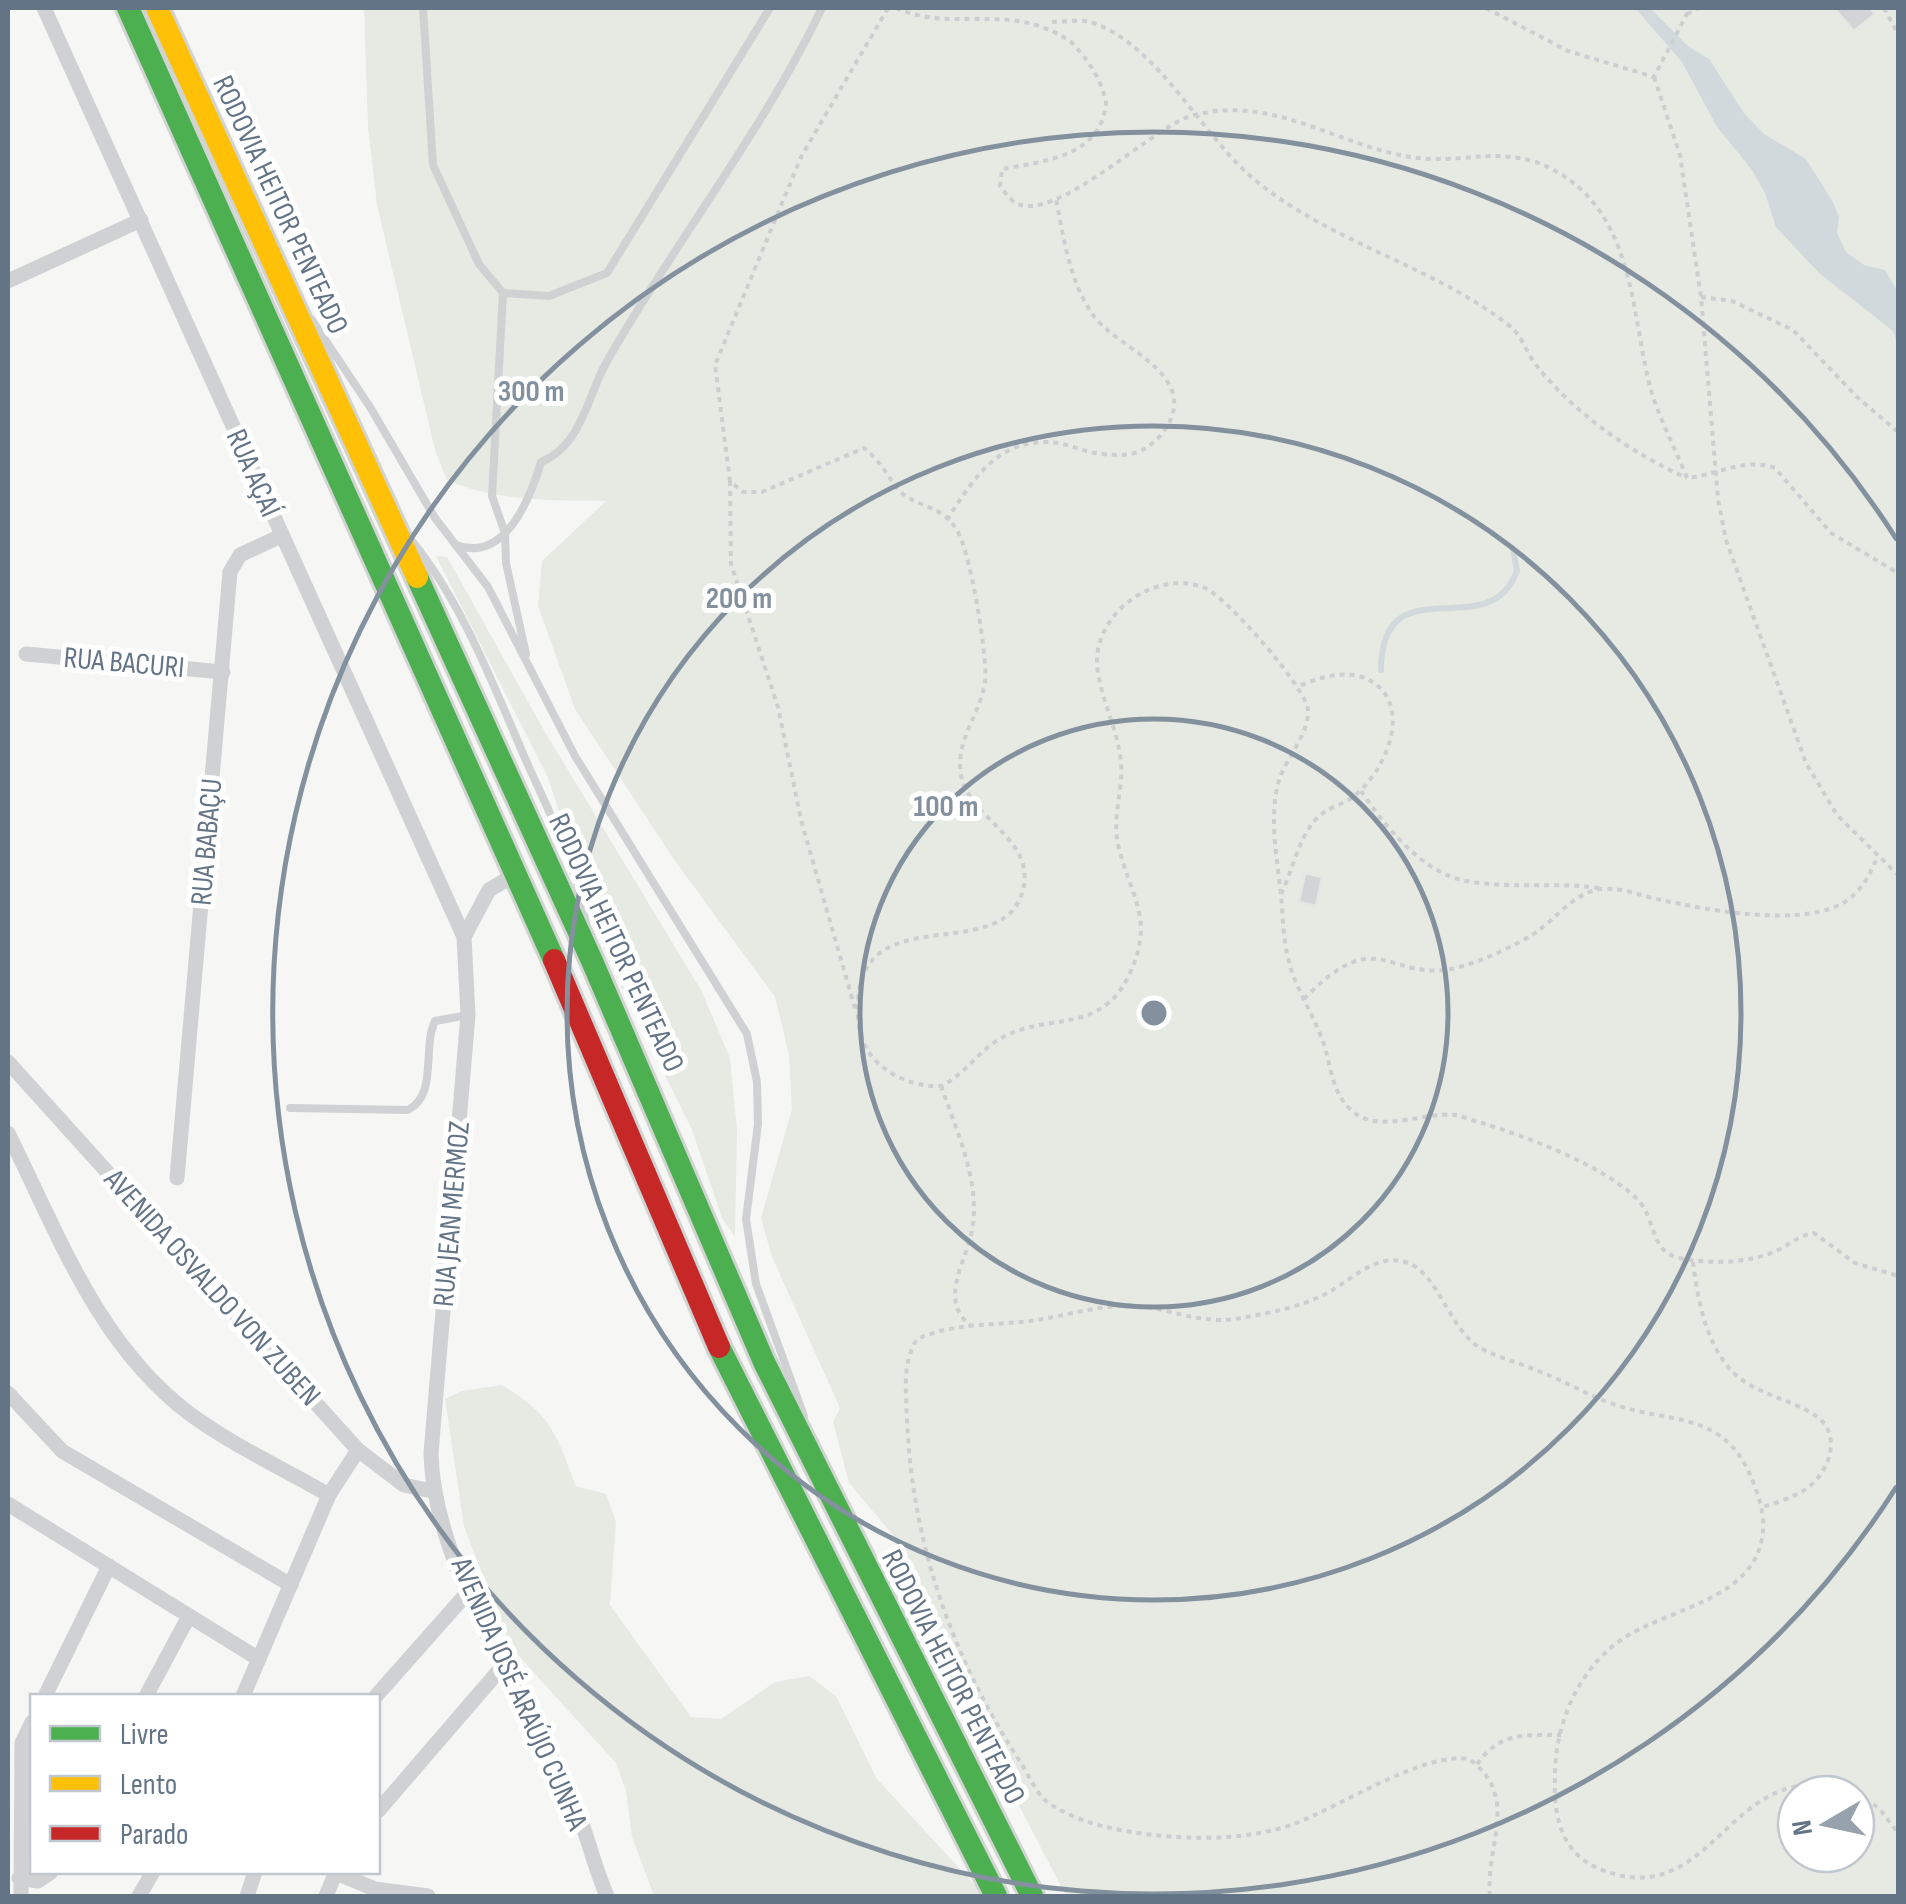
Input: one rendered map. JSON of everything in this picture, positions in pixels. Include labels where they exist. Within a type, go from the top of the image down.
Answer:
[{"type":"main road","name":"RODOVIA HEITOR PENTEADO","points":[[128,8],[622,1112],[723,1356],[996,1896]]},
{"type":"main road","name":"RODOVIA HEITOR PENTEADO","points":[[157,8],[592,961],[764,1362],[1032,1896]]},
{"type":"street","name":"RUA AÇAÍ","points":[[44,8],[464,938]]},
{"type":"street","points":[[8,281],[140,220]]},
{"type":"street","name":"RUA BABAÇU","points":[[177,1178],[230,572],[240,554],[281,536]]},
{"type":"street","name":"RUA BACURI","points":[[26,654],[222,672]]},
{"type":"street","points":[[464,938],[488,890],[514,875]]},
{"type":"street","name":"RUA JEAN MERMOZ","points":[[432,1491],[431,1453],[468,1015],[464,938]]},
{"type":"street","name":"AVENIDA OSVALDO VON ZUBEN","points":[[8,1062],[358,1450],[404,1485],[432,1491]]},
{"type":"street","points":[[8,1133],[100,1320],[148,1378],[191,1415],[329,1495]]},
{"type":"street","points":[[8,1393],[62,1451],[290,1585]]},
{"type":"street","points":[[243,1694],[329,1495],[358,1450]]},
{"type":"street","name":"AVENIDA JOSÉ ARAÚJO CUNHA","points":[[432,1491],[469,1591],[503,1666],[572,1799],[607,1896]]},
{"type":"street","points":[[8,1504],[259,1659]]},
{"type":"street","points":[[46,1694],[109,1566]]},
{"type":"street","points":[[378,1694],[469,1591]]},
{"type":"street","points":[[147,1694],[189,1616]]},
{"type":"street","points":[[380,1808],[503,1666]]},
{"type":"street","points":[[15,1743],[20,1896]]},
{"type":"street","points":[[19,1878],[38,1882],[48,1874]]},
{"type":"street","points":[[140,1896],[152,1874]]},
{"type":"street","points":[[341,1874],[375,1888],[428,1896]]},
{"type":"lane","points":[[423,8],[433,165],[478,264],[503,293],[492,496],[505,533],[506,563],[527,662]]},
{"type":"lane","points":[[503,293],[549,296],[607,273],[770,8]]},
{"type":"lane","points":[[456,545],[470,550],[490,546],[505,533],[530,499],[541,462],[568,444],[616,347],[796,63],[822,8]]},
{"type":"lane","points":[[272,260],[456,545],[488,587],[575,756],[748,1034],[758,1096],[746,1219],[756,1284],[841,1519]]},
{"type":"lane","points":[[290,1108],[408,1110],[424,1094],[429,1034],[434,1021],[468,1015]]},
{"type":"path","points":[[942,1086],[904,1080],[880,1065],[860,1036],[858,1016],[800,820],[778,707],[730,564],[730,481],[714,365],[802,155],[892,8],[917,17],[980,10]]},
{"type":"path","points":[[1486,8],[1568,52],[1654,77]]},
{"type":"path","points":[[1699,8],[1688,10],[1654,77],[1675,131],[1701,297],[1716,475],[1726,540],[1806,763],[1837,815],[1898,875]]},
{"type":"path","points":[[1884,8],[1898,34]]},
{"type":"path","points":[[1022,13],[1052,22],[1090,22],[1132,46],[1250,176],[1300,209],[1514,329],[1536,365],[1602,428],[1650,461],[1687,478],[1716,475],[1741,464],[1775,468],[1830,533],[1898,573]]},
{"type":"path","points":[[1052,22],[1094,72],[1104,93],[1106,113],[1081,148],[1067,156],[1002,170],[998,178],[1015,203],[1026,205],[1056,199],[1194,116],[1217,110],[1262,113],[1431,159],[1506,155],[1540,164],[1572,182],[1596,206],[1615,238],[1652,393],[1687,478]]},
{"type":"path","points":[[947,520],[990,461],[1014,445],[1056,443],[1115,455],[1140,451],[1160,437],[1171,420],[1172,392],[1159,368],[1115,338],[1094,317],[1078,288],[1056,199]]},
{"type":"path","points":[[1701,297],[1732,301],[1793,330],[1898,432]]},
{"type":"path","points":[[730,481],[742,492],[762,492],[864,448],[882,462],[903,494],[931,504],[958,532],[984,654],[986,682],[962,740],[961,774],[976,806],[1016,848],[1024,888],[1018,902],[992,924],[888,946],[872,958],[862,981],[858,1016]]},
{"type":"path","points":[[942,1086],[990,1044],[1010,1032],[1068,1022],[1110,1004],[1128,977],[1142,944],[1141,909],[1118,843],[1122,768],[1097,664],[1101,639],[1113,618],[1148,588],[1194,584],[1230,603],[1282,672],[1299,686],[1308,706],[1307,723],[1280,779],[1274,815],[1288,959],[1340,1094],[1364,1119],[1456,1115],[1522,1136],[1593,1170],[1636,1198],[1662,1251],[1693,1260],[1757,1258],[1814,1233],[1855,1263],[1898,1276]]},
{"type":"path","points":[[1280,894],[1316,819],[1360,790],[1374,774],[1393,730],[1385,692],[1367,676],[1352,674],[1299,686]]},
{"type":"path","points":[[1360,790],[1386,827],[1435,866],[1462,881],[1604,888],[1716,910],[1818,914],[1844,903],[1866,884],[1878,858]]},
{"type":"path","points":[[1304,999],[1348,961],[1364,958],[1420,968],[1462,967],[1534,934],[1567,904],[1604,888]]},
{"type":"path","points":[[942,1086],[972,1190],[973,1230],[954,1301],[959,1316],[972,1326]]},
{"type":"path","points":[[1490,1896],[1491,1846],[1501,1810],[1477,1764],[1459,1757],[1432,1761],[1297,1822],[1249,1836],[1151,1834],[1103,1827],[1045,1799],[983,1703],[933,1588],[915,1516],[908,1454],[907,1356],[917,1339],[972,1326],[1138,1306],[1228,1320],[1323,1296],[1349,1276],[1401,1260],[1414,1266],[1437,1292],[1454,1324],[1481,1349],[1616,1405],[1706,1425],[1739,1453],[1760,1508],[1760,1539],[1741,1577],[1710,1600],[1621,1640],[1592,1666],[1574,1692],[1555,1758],[1554,1804],[1571,1847],[1604,1871],[1632,1878],[1662,1875],[1690,1862],[1716,1842],[1737,1815],[1776,1793]]},
{"type":"path","points":[[1693,1260],[1707,1329],[1723,1358],[1752,1385],[1818,1417],[1831,1436],[1830,1460],[1810,1486],[1760,1508]]},
{"type":"path","points":[[1477,1764],[1492,1744],[1525,1735],[1561,1734]]},
{"type":"path","points":[[1876,1806],[1898,1834]]},
{"type":"shaded area","points":[[364,8],[1898,8],[1898,1896],[1066,1896],[907,1590],[893,1535],[849,1483],[833,1422],[840,1408],[772,1257],[761,1218],[792,1109],[789,1055],[775,997],[675,861],[575,709],[538,606],[542,561],[606,501],[505,496],[447,480],[435,450],[377,205],[368,127]]},
{"type":"shaded area","points":[[1635,8],[1650,8],[1689,47],[1709,59],[1744,113],[1764,134],[1806,159],[1833,202],[1839,217],[1837,233],[1846,252],[1864,265],[1885,270],[1898,292],[1898,347],[1893,331],[1819,273],[1776,227],[1765,193],[1752,170],[1717,127],[1682,62]]},
{"type":"shaded area","points":[[436,556],[447,557],[545,732],[701,990],[730,1058],[737,1130],[735,1237],[722,1218],[692,1130],[606,956],[548,778]]},
{"type":"shaded area","points":[[502,1385],[542,1416],[576,1486],[606,1494],[616,1522],[610,1605],[691,1717],[721,1719],[775,1682],[809,1676],[836,1696],[877,1779],[985,1896],[654,1896],[632,1837],[626,1791],[616,1763],[517,1654],[502,1627],[464,1526],[445,1399],[462,1391]]},
{"type":"building","points":[[1834,8],[1870,8],[1875,14],[1854,31]]},
{"type":"building","points":[[1305,873],[1322,877],[1316,906],[1299,902]]},
{"type":"waterway","points":[[1381,670],[1386,638],[1399,619],[1417,611],[1484,604],[1503,593],[1517,571],[1513,548]]},
{"type":"traffic: fast","points":[[128,8],[554,960]]},
{"type":"traffic: fast","points":[[417,577],[592,961],[764,1362],[1032,1896]]},
{"type":"traffic: fast","points":[[719,1347],[996,1896]]},
{"type":"traffic: slow","points":[[157,8],[417,577]]},
{"type":"traffic: jam","points":[[554,960],[719,1347]]}]
